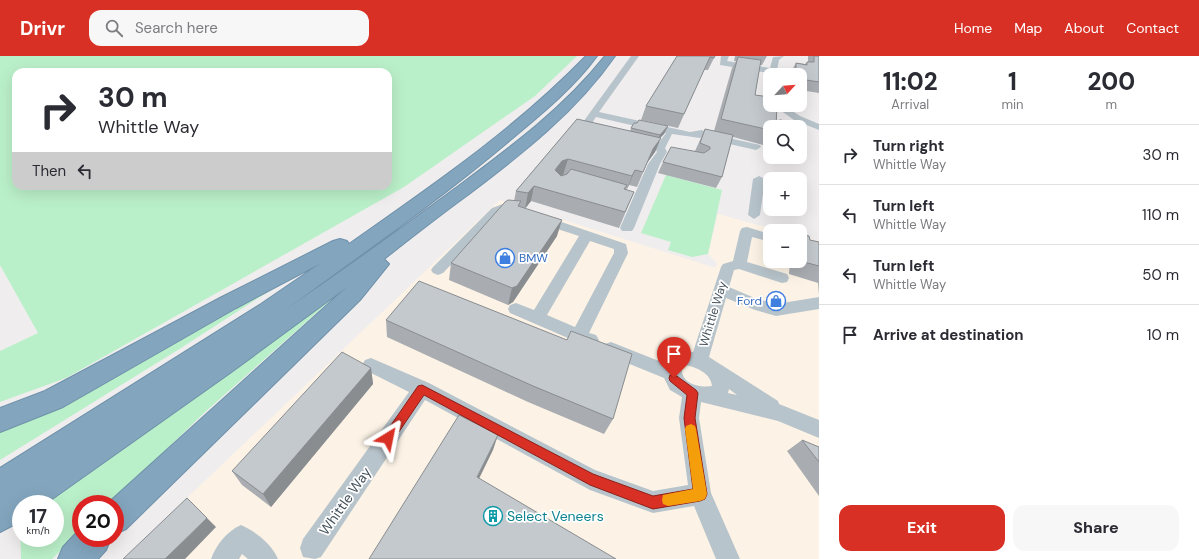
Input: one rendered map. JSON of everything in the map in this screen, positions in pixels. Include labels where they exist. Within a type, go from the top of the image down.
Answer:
[{"type":"highway","points":[[0,516],[287,321],[407,221],[465,170],[530,117],[557,93],[592,56]]},
{"type":"highway","points":[[0,485],[407,221],[548,123],[577,96],[610,56]]},
{"type":"highway","points":[[0,420],[54,399],[228,304],[407,221]]},
{"type":"highway","points":[[124,510],[352,295],[407,221]]},
{"type":"highway","points":[[75,559],[86,547]]},
{"type":"street","points":[[605,135],[583,129],[635,56]]},
{"type":"street","points":[[725,56],[723,63],[763,71]]},
{"type":"street","points":[[774,68],[776,60],[780,56]]},
{"type":"street","points":[[723,69],[734,69],[736,65]]},
{"type":"street","points":[[786,112],[819,127]]},
{"type":"street","points":[[594,114],[690,135],[701,134],[756,147]]},
{"type":"street","points":[[627,228],[668,135]]},
{"type":"street","points":[[754,215],[759,179]]},
{"type":"street","points":[[624,196],[639,200]]},
{"type":"street","points":[[438,270],[496,211],[503,208],[524,213],[621,247],[620,253],[579,336]]},
{"type":"street","name":"Whittle Way","points":[[706,365],[721,290],[733,266],[746,231],[763,236]]},
{"type":"street","points":[[543,321],[586,235]]},
{"type":"street","points":[[733,266],[782,278]]},
{"type":"street","points":[[721,290],[769,308],[781,310],[808,302],[819,303]]},
{"type":"street","name":"Whittle Way","points":[[516,309],[671,373],[678,384],[700,395],[780,413],[819,429]]},
{"type":"street","name":"Whittle Way","points":[[671,373],[673,363],[678,359],[684,358],[706,365],[780,413]]},
{"type":"street","points":[[371,365],[422,389],[590,479],[653,502],[700,494]]},
{"type":"street","points":[[706,365],[719,376],[721,389],[718,393],[700,395],[689,418],[700,494],[728,559]]},
{"type":"street","name":"Whittle Way","points":[[312,548],[422,389]]},
{"type":"street","points":[[223,559],[241,537],[266,559]]},
{"type":"shaded area","points":[[500,200],[716,268],[717,263],[708,254],[718,214],[763,226],[763,268],[807,268],[807,238],[819,241],[819,559],[123,559]]},
{"type":"green space","points":[[0,56],[577,56],[535,96],[404,187],[66,378],[0,402],[0,351],[38,333],[0,265]]},
{"type":"green space","points":[[666,175],[722,190],[708,254],[692,257],[668,250],[671,242],[641,233]]},
{"type":"green space","points":[[322,257],[181,348],[0,460],[0,427]]},
{"type":"green space","points":[[342,290],[204,413],[119,495],[72,495],[72,540],[52,559],[21,559],[21,547],[64,547],[64,495],[54,495]]},
{"type":"building","points":[[677,56],[715,56],[714,58],[710,57],[684,114],[646,106]]},
{"type":"building","points":[[814,56],[819,56],[819,82],[807,80],[807,68],[796,68],[796,63],[807,65],[807,62],[814,62]]},
{"type":"building","points":[[738,57],[761,60],[755,95],[763,96],[763,112],[777,112],[776,120],[763,120],[763,128],[721,119]]},
{"type":"building","points":[[577,119],[661,138],[653,149],[643,172],[635,170],[632,176],[568,159],[562,161],[555,170],[561,176],[567,174],[571,169],[627,185],[624,189],[634,192],[625,212],[534,186],[528,193],[516,191]]},
{"type":"building","points":[[639,120],[668,126],[660,135],[631,128],[634,123],[637,123]]},
{"type":"building","points":[[705,129],[733,135],[722,177],[663,162],[671,147],[704,153],[710,149],[710,147],[700,143]]},
{"type":"building","name":"BMW","points":[[508,200],[521,201],[518,206],[562,220],[517,286],[512,288],[451,263]]},
{"type":"building","points":[[807,236],[809,236],[810,240],[819,242],[819,266],[807,263]]},
{"type":"building","points":[[419,281],[567,340],[571,331],[632,354],[613,419],[533,386],[386,320]]},
{"type":"building","points":[[342,352],[371,368],[263,494],[232,471]]},
{"type":"building","points":[[459,415],[498,435],[477,477],[616,559],[369,559]]},
{"type":"building","points":[[802,440],[819,447],[819,462]]},
{"type":"building","points":[[187,498],[207,518],[165,559],[123,559]]},
{"type":"slow traffic","points":[[668,500],[700,494],[691,429]]},
{"type":"place","name":"BMW","points":[[505,258]]},
{"type":"place","name":"Ford","points":[[776,301]]},
{"type":"place","name":"Select Veneers","points":[[493,516]]},
{"type":"route","points":[[388,438],[422,389],[590,479],[653,502],[700,494],[689,418],[692,393],[678,384],[674,378]]}]
